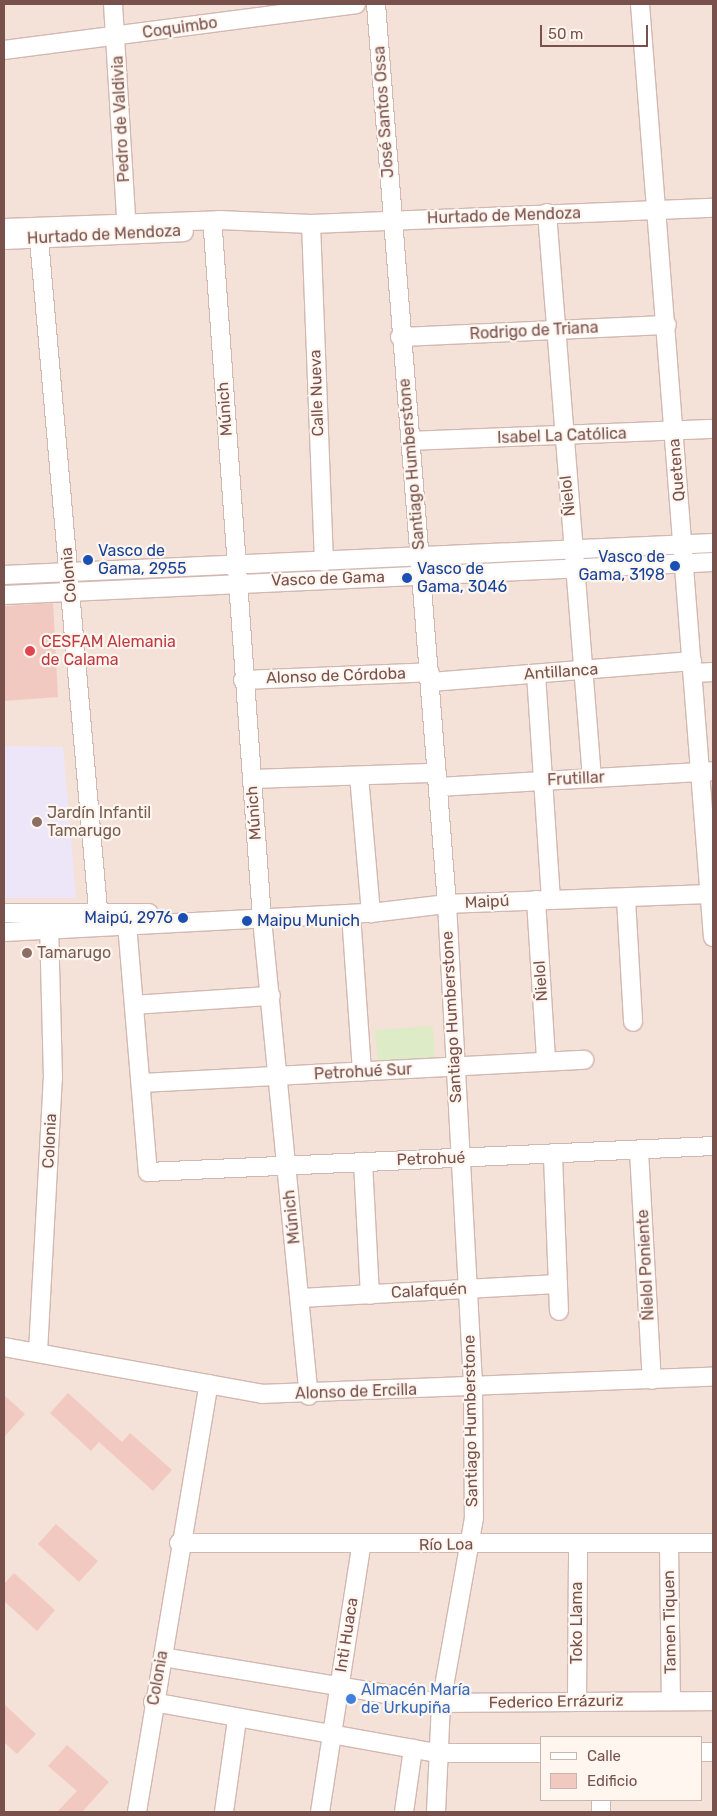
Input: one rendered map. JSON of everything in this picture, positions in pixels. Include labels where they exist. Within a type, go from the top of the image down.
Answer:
[{"type":"street","name":"Pedro de Valdivia","points":[[113,4],[127,228]]},
{"type":"street","name":"Coquimbo","points":[[4,50],[356,4]]},
{"type":"street","name":"José Santos Ossa","points":[[376,4],[392,220]]},
{"type":"street","name":"Quetena","points":[[640,4],[658,210],[673,432],[693,667],[707,772],[713,936]]},
{"type":"street","name":"Hurtado de Mendoza","points":[[4,240],[39,239],[127,228],[713,208]]},
{"type":"street","name":"Ñielol","points":[[547,213],[562,435],[592,778]]},
{"type":"street","name":"Santiago Humberstone","points":[[392,220],[447,904],[458,1158],[473,1388],[474,1518],[441,1703],[436,1753],[436,1812]]},
{"type":"street","name":"Hurtado de Mendoza","points":[[4,228],[213,230],[302,223]]},
{"type":"street","name":"Calle Nueva","points":[[302,223],[324,562]]},
{"type":"street","name":"Múnich","points":[[213,230],[236,583],[262,919],[310,1396]]},
{"type":"street","name":"Colonia","points":[[39,239],[98,910]]},
{"type":"street","name":"Rodrigo de Triana","points":[[400,337],[667,325]]},
{"type":"street","name":"Isabel La Católica","points":[[411,441],[713,429]]},
{"type":"street","name":"Vasco de Gama","points":[[4,595],[420,576],[713,543]]},
{"type":"street","name":"Vasco de Gama","points":[[4,575],[324,562],[420,556],[574,559],[685,564],[713,562]]},
{"type":"street","name":"Antillanca","points":[[430,677],[693,667],[713,672]]},
{"type":"street","name":"Ñielol","points":[[536,674],[546,780],[543,900],[546,1061]]},
{"type":"street","name":"Alonso de Córdoba","points":[[243,680],[430,677]]},
{"type":"street","name":"Frutillar","points":[[252,778],[359,776],[437,780],[546,780],[707,772]]},
{"type":"street","points":[[359,776],[371,913]]},
{"type":"street","name":"Maipú","points":[[262,919],[371,913],[447,904],[626,899],[712,894]]},
{"type":"street","points":[[626,899],[633,1022]]},
{"type":"street","points":[[4,913],[98,910],[262,919]]},
{"type":"street","points":[[351,914],[362,1072]]},
{"type":"street","points":[[4,932],[127,924],[262,919]]},
{"type":"street","points":[[127,924],[141,1083]]},
{"type":"street","name":"Colonia","points":[[38,1352],[53,1078],[49,930]]},
{"type":"street","points":[[134,1005],[271,996]]},
{"type":"street","name":"Petrohué Sur","points":[[141,1083],[584,1060]]},
{"type":"street","name":"Petrohué","points":[[141,1083],[148,1172],[458,1158],[553,1156],[713,1146]]},
{"type":"street","name":"Ñielol Poniente","points":[[638,1151],[652,1380]]},
{"type":"street","points":[[553,1156],[559,1311]]},
{"type":"street","points":[[363,1162],[370,1295]]},
{"type":"street","name":"Calafquén","points":[[300,1298],[558,1284]]},
{"type":"street","name":"Alonso de Ercilla","points":[[4,1347],[262,1394],[310,1396],[713,1377]]},
{"type":"street","name":"Colonia","points":[[137,1812],[163,1657],[179,1543],[209,1384]]},
{"type":"street","name":"Río Loa","points":[[179,1543],[361,1546],[713,1543]]},
{"type":"street","name":"Tamen Tiquen","points":[[669,1543],[671,1701]]},
{"type":"street","name":"Toko Llama","points":[[577,1701],[578,1545]]},
{"type":"street","name":"Inti Huaca","points":[[320,1812],[361,1546]]},
{"type":"street","name":"Federico Errázuriz","points":[[163,1657],[441,1703],[713,1700]]},
{"type":"street","points":[[154,1702],[237,1719],[332,1732],[436,1753],[540,1753]]},
{"type":"street","points":[[224,1812],[237,1719]]},
{"type":"street","points":[[404,1812],[413,1749]]},
{"type":"shaded area","points":[[4,4],[713,4],[713,1812],[4,1812]]},
{"type":"shaded area","name":"Jardín Infantil Tamarugo","points":[[4,746],[63,747],[76,898],[4,898]]},
{"type":"green space","points":[[433,1026],[435,1061],[378,1065],[375,1030]]},
{"type":"building","name":"CESFAM Alemania de Calama","points":[[53,603],[58,697],[4,701],[4,606]]},
{"type":"building","points":[[68,1393],[122,1442],[130,1433],[172,1470],[153,1491],[99,1442],[91,1451],[50,1413]]},
{"type":"building","points":[[4,1395],[25,1414],[4,1437]]},
{"type":"building","points":[[56,1524],[98,1561],[79,1582],[38,1544]]},
{"type":"building","points":[[14,1573],[55,1610],[37,1631],[4,1601],[4,1584]]},
{"type":"building","points":[[4,1704],[36,1734],[17,1754],[4,1742]]},
{"type":"building","points":[[67,1745],[109,1782],[82,1812],[57,1812],[77,1791],[48,1766]]},
{"type":"place","name":"Vasco de Gama, 2955","points":[[88,560]]},
{"type":"place","name":"Vasco de Gama, 3198","points":[[675,566]]},
{"type":"place","name":"Vasco de Gama, 3046","points":[[407,578]]},
{"type":"place","name":"CESFAM Alemania de Calama","points":[[30,651]]},
{"type":"place","name":"Jardín Infantil Tamarugo","points":[[37,822]]},
{"type":"place","name":"Maipú, 2976","points":[[183,918]]},
{"type":"place","name":"Maipu Munich","points":[[247,921]]},
{"type":"place","name":"Tamarugo","points":[[27,953]]},
{"type":"place","name":"Almacén María de Urkupiña","points":[[351,1699]]}]
